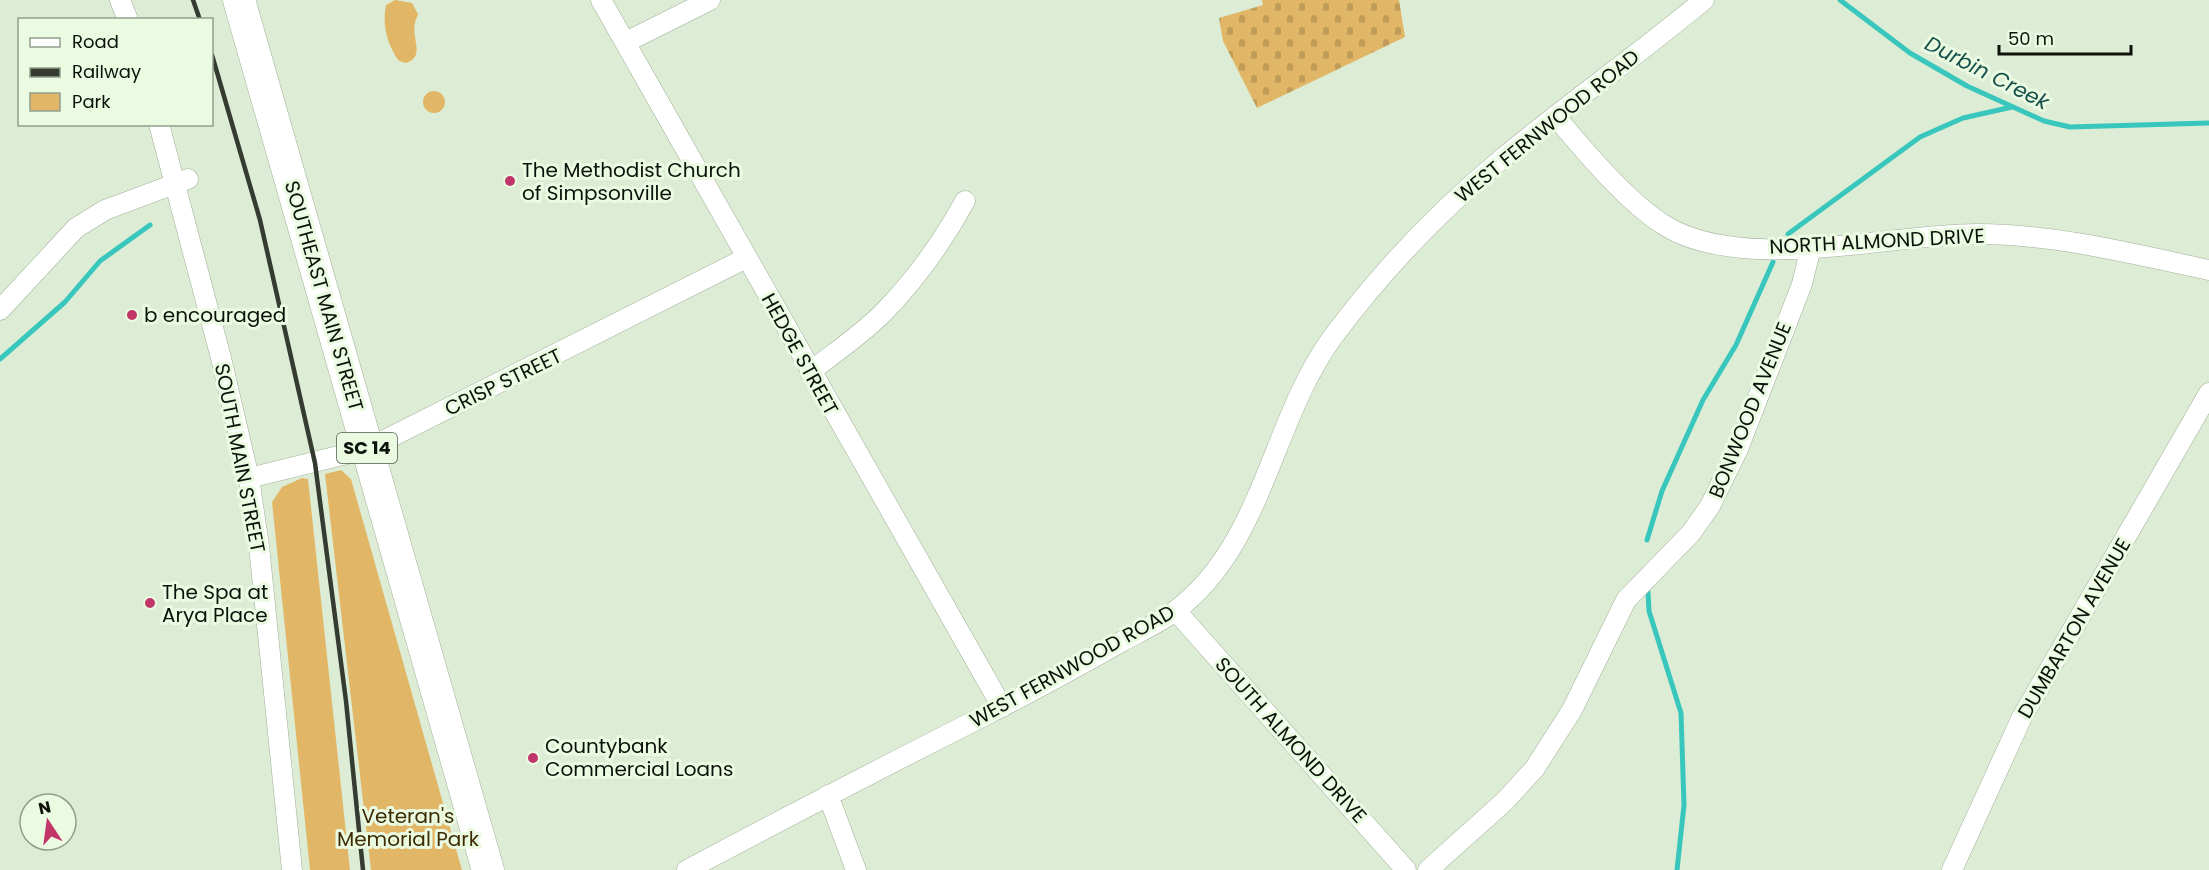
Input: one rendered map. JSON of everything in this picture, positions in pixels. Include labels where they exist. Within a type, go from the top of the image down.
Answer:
[{"type":"main road","name":"SOUTHEAST MAIN STREET","points":[[238,0],[488,870]]},
{"type":"street","points":[[120,0],[127,18]]},
{"type":"street","name":"HEDGE STREET","points":[[601,0],[810,372],[1002,706]]},
{"type":"street","points":[[626,42],[710,0]]},
{"type":"street","name":"WEST FERNWOOD ROAD","points":[[687,870],[828,795],[1042,687],[1176,610],[1209,579],[1235,539],[1260,491],[1301,389],[1333,337],[1384,274],[1452,204],[1555,116],[1704,0]]},
{"type":"street","name":"NORTH ALMOND DRIVE","points":[[1555,116],[1592,160],[1652,216],[1684,236],[1718,244],[1769,248],[1853,246],[1975,234],[2030,236],[2209,270]]},
{"type":"street","name":"SOUTH MAIN STREET","points":[[160,126],[182,181],[249,478],[259,546],[292,870]]},
{"type":"street","points":[[0,310],[76,228],[105,210],[182,181]]},
{"type":"street","points":[[810,372],[882,314],[914,279],[939,248],[966,201]]},
{"type":"street","name":"BONWOOD AVENUE","points":[[1428,870],[1505,801],[1535,768],[1572,710],[1626,600],[1691,533],[1710,506],[1738,449],[1802,284],[1811,247]]},
{"type":"street","name":"CRISP STREET","points":[[249,478],[367,449],[746,258]]},
{"type":"street","name":"DUMBARTON AVENUE","points":[[1952,870],[2022,717],[2067,635],[2150,500],[2209,393]]},
{"type":"street","name":"SOUTH ALMOND DRIVE","points":[[1176,610],[1406,870]]},
{"type":"street","points":[[828,795],[856,870]]},
{"type":"green space","points":[[395,0],[412,3],[418,14],[414,29],[417,51],[412,60],[406,63],[399,61],[395,55],[385,27],[386,5]]},
{"type":"green space","points":[[1262,0],[1399,0],[1405,37],[1257,108],[1223,41],[1219,18],[1263,5]]},
{"type":"green space","points":[[434,91],[442,94],[445,102],[442,110],[434,113],[426,110],[423,102],[426,94]]},
{"type":"green space","name":"Veteran's Memorial Park","points":[[341,470],[351,479],[462,870],[371,870],[325,474]]},
{"type":"green space","points":[[302,478],[308,479],[350,870],[310,870],[272,502],[282,487]]},
{"type":"waterway","name":"Durbin Creek","points":[[1840,0],[1910,53],[1967,86],[2044,121],[2070,127],[2209,123]]},
{"type":"waterway","points":[[1788,234],[1920,137],[1963,118],[2012,107]]},
{"type":"waterway","points":[[0,359],[65,302],[100,261],[150,225]]},
{"type":"waterway","points":[[1647,540],[1662,491],[1703,400],[1736,345],[1773,262]]},
{"type":"waterway","points":[[1648,592],[1649,611],[1681,713],[1684,805],[1677,870]]},
{"type":"railway","points":[[193,0],[199,18]]},
{"type":"railway","points":[[213,58],[260,220],[315,463],[346,701],[363,870]]},
{"type":"place","name":"The Methodist Church of Simpsonville","points":[[510,181]]},
{"type":"place","name":"b encouraged","points":[[132,315]]},
{"type":"place","name":"The Spa at Arya Place","points":[[150,603]]},
{"type":"place","name":"Countybank Commercial Loans","points":[[533,758]]}]
